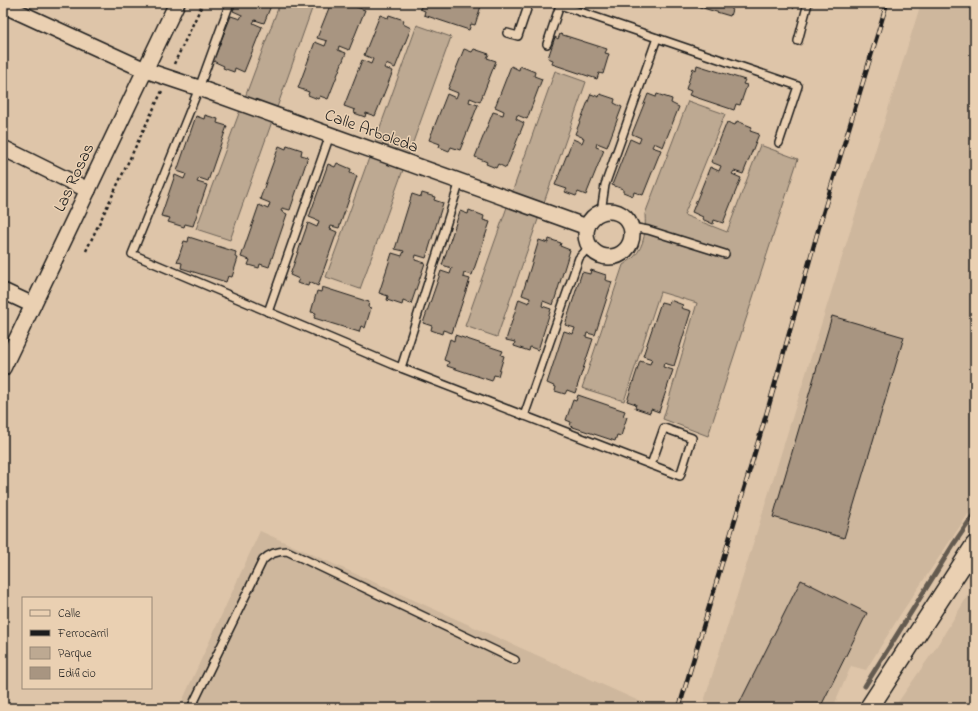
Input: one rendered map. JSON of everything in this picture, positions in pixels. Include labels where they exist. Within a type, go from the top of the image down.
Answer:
[{"type":"street","name":"Las Rosas","points":[[3,368],[177,3]]},
{"type":"street","name":"Calle Arboleda","points":[[3,5],[145,70],[586,227]]},
{"type":"street","points":[[3,148],[88,190]]},
{"type":"street","points":[[601,212],[617,212],[627,220],[631,227],[632,237],[630,245],[620,255],[612,258],[602,257],[595,253],[587,243],[585,235],[586,227],[594,216],[601,212]]},
{"type":"street","points":[[3,291],[33,305]]},
{"type":"street","points":[[869,708],[975,545]]},
{"type":"lane","points":[[230,3],[199,88],[132,254],[401,368],[524,416],[651,465],[680,476],[692,438],[664,428],[651,465]]},
{"type":"lane","points":[[507,33],[518,36],[529,3]]},
{"type":"lane","points":[[798,41],[808,3]]},
{"type":"lane","points":[[547,44],[560,4],[798,86],[779,143]]},
{"type":"lane","points":[[601,212],[604,185],[657,38]]},
{"type":"lane","points":[[268,312],[330,135]]},
{"type":"lane","points":[[401,368],[460,182]]},
{"type":"lane","points":[[631,227],[648,230],[725,254]]},
{"type":"lane","points":[[524,416],[579,258],[590,247]]},
{"type":"lane","points":[[191,708],[263,560],[273,552],[287,551],[515,660]]},
{"type":"path","points":[[86,251],[203,3]]},
{"type":"shaded area","points":[[921,3],[975,3],[975,504],[902,612],[866,670],[851,666],[833,708],[702,708]]},
{"type":"shaded area","points":[[260,531],[650,706],[650,708],[179,708]]},
{"type":"shaded area","points":[[975,584],[975,708],[894,708],[935,649]]},
{"type":"green space","points":[[280,3],[314,3],[230,240],[196,229]]},
{"type":"green space","points":[[417,25],[451,37],[360,289],[326,277]]},
{"type":"green space","points":[[555,71],[586,82],[497,337],[465,326]]},
{"type":"green space","points":[[688,101],[725,114],[684,215],[727,232],[760,145],[798,159],[708,436],[663,419],[697,303],[660,292],[624,401],[582,388],[623,265],[634,257],[643,242],[645,231],[645,214]]},
{"type":"building","points":[[236,3],[272,3],[264,23],[255,20],[253,23],[262,27],[244,72],[235,68],[234,72],[223,68],[224,66],[213,61],[231,16],[240,19],[242,15],[233,11]]},
{"type":"building","points":[[331,3],[357,3],[356,7],[365,10],[349,50],[339,46],[338,50],[346,53],[328,99],[320,96],[318,99],[308,95],[309,92],[298,88],[315,42],[325,46],[327,41],[317,38]]},
{"type":"building","points":[[423,3],[478,3],[478,5],[481,6],[475,25],[471,24],[469,30],[424,15],[425,11],[420,9]]},
{"type":"building","points":[[686,3],[734,3],[730,16]]},
{"type":"building","points":[[380,15],[388,18],[389,15],[404,20],[403,24],[411,28],[395,68],[386,64],[384,68],[393,71],[375,116],[366,113],[365,117],[354,113],[355,110],[344,106],[362,60],[371,64],[373,59],[364,55]]},
{"type":"building","points":[[560,34],[607,49],[605,53],[609,54],[603,74],[599,73],[597,79],[552,64],[553,60],[548,58],[555,37],[558,39]]},
{"type":"building","points":[[464,49],[472,52],[474,49],[489,54],[487,58],[496,61],[480,102],[470,98],[469,102],[478,105],[460,150],[451,147],[449,151],[439,147],[440,144],[429,140],[447,94],[456,98],[458,93],[448,89]]},
{"type":"building","points":[[697,65],[745,80],[743,84],[747,85],[740,105],[736,104],[734,110],[689,95],[691,91],[686,89],[693,68],[696,70]]},
{"type":"building","points":[[511,66],[519,70],[520,66],[535,72],[534,76],[542,79],[527,119],[517,115],[516,119],[524,123],[506,168],[498,164],[496,168],[475,157],[493,112],[503,115],[504,111],[495,107]]},
{"type":"building","points":[[591,94],[599,97],[600,94],[615,99],[614,103],[622,107],[607,147],[597,143],[596,147],[604,150],[586,195],[578,192],[576,196],[565,192],[567,189],[555,185],[573,139],[582,143],[584,138],[575,134]]},
{"type":"building","points":[[648,94],[656,97],[657,94],[672,99],[671,103],[679,107],[663,147],[654,143],[652,147],[661,150],[643,195],[634,192],[633,196],[623,192],[623,189],[612,185],[630,139],[639,143],[641,138],[632,134]]},
{"type":"building","points":[[205,115],[218,119],[217,123],[227,126],[208,181],[199,178],[197,182],[207,185],[193,226],[185,224],[184,227],[168,222],[170,218],[161,216],[175,175],[184,179],[186,174],[177,171],[196,116],[204,119]]},
{"type":"building","points":[[737,121],[752,127],[750,131],[759,134],[743,174],[734,171],[732,174],[741,178],[723,223],[714,220],[713,224],[692,212],[710,167],[719,171],[721,166],[711,162],[727,122],[735,125]]},
{"type":"building","points":[[287,145],[302,150],[301,155],[308,157],[290,210],[282,208],[281,211],[287,214],[269,267],[260,264],[259,268],[248,265],[250,260],[241,257],[259,205],[268,209],[270,203],[260,199],[279,146],[286,149]]},
{"type":"building","points":[[337,163],[351,169],[350,173],[357,176],[339,228],[331,226],[330,229],[337,232],[318,286],[309,282],[308,286],[297,283],[299,279],[290,275],[308,223],[317,227],[319,221],[309,217],[328,164],[335,167]]},
{"type":"building","points":[[422,193],[435,197],[434,200],[443,203],[426,258],[416,255],[415,260],[425,263],[411,304],[403,301],[402,305],[387,300],[388,296],[379,293],[392,253],[402,256],[404,251],[395,249],[412,194],[421,197]]},
{"type":"building","points":[[469,210],[484,216],[483,220],[490,222],[472,275],[464,273],[463,277],[470,279],[452,333],[443,330],[442,334],[431,330],[432,326],[423,323],[441,271],[450,274],[452,268],[442,265],[460,211],[468,214]]},
{"type":"building","points":[[189,237],[236,252],[235,257],[238,258],[232,277],[228,276],[226,282],[181,268],[182,263],[177,262],[184,241],[188,242]]},
{"type":"building","points":[[549,239],[561,243],[560,246],[570,250],[553,305],[543,301],[542,306],[551,309],[538,350],[530,347],[529,351],[514,346],[515,342],[506,340],[519,299],[529,303],[530,298],[522,295],[539,240],[548,243]]},
{"type":"building","points":[[591,270],[606,275],[605,280],[612,282],[595,335],[587,333],[586,337],[593,339],[575,393],[567,390],[565,394],[555,391],[556,387],[547,383],[564,331],[573,334],[575,328],[565,325],[582,272],[590,274]]},
{"type":"building","points":[[322,287],[369,302],[368,307],[371,308],[365,328],[361,326],[359,332],[314,318],[316,313],[311,312],[317,291],[321,292]]},
{"type":"building","points":[[670,300],[683,305],[681,308],[691,311],[674,366],[664,363],[663,367],[673,370],[659,412],[651,409],[650,413],[635,408],[636,404],[627,401],[640,361],[650,364],[652,359],[643,356],[661,302],[669,304]]},
{"type":"building","points":[[832,316],[904,337],[844,538],[773,517]]},
{"type":"building","points":[[455,335],[503,351],[501,355],[504,356],[498,376],[494,375],[492,381],[447,366],[449,362],[444,360],[450,339],[454,341]]},
{"type":"building","points":[[578,395],[625,411],[623,416],[627,417],[621,436],[617,435],[615,441],[570,426],[571,422],[566,420],[573,400],[576,401]]},
{"type":"building","points":[[801,580],[867,613],[820,708],[737,708]]},
{"type":"waterway","points":[[865,686],[953,545],[975,513]]},
{"type":"railway","points":[[679,708],[769,405],[821,220],[887,3]]}]
